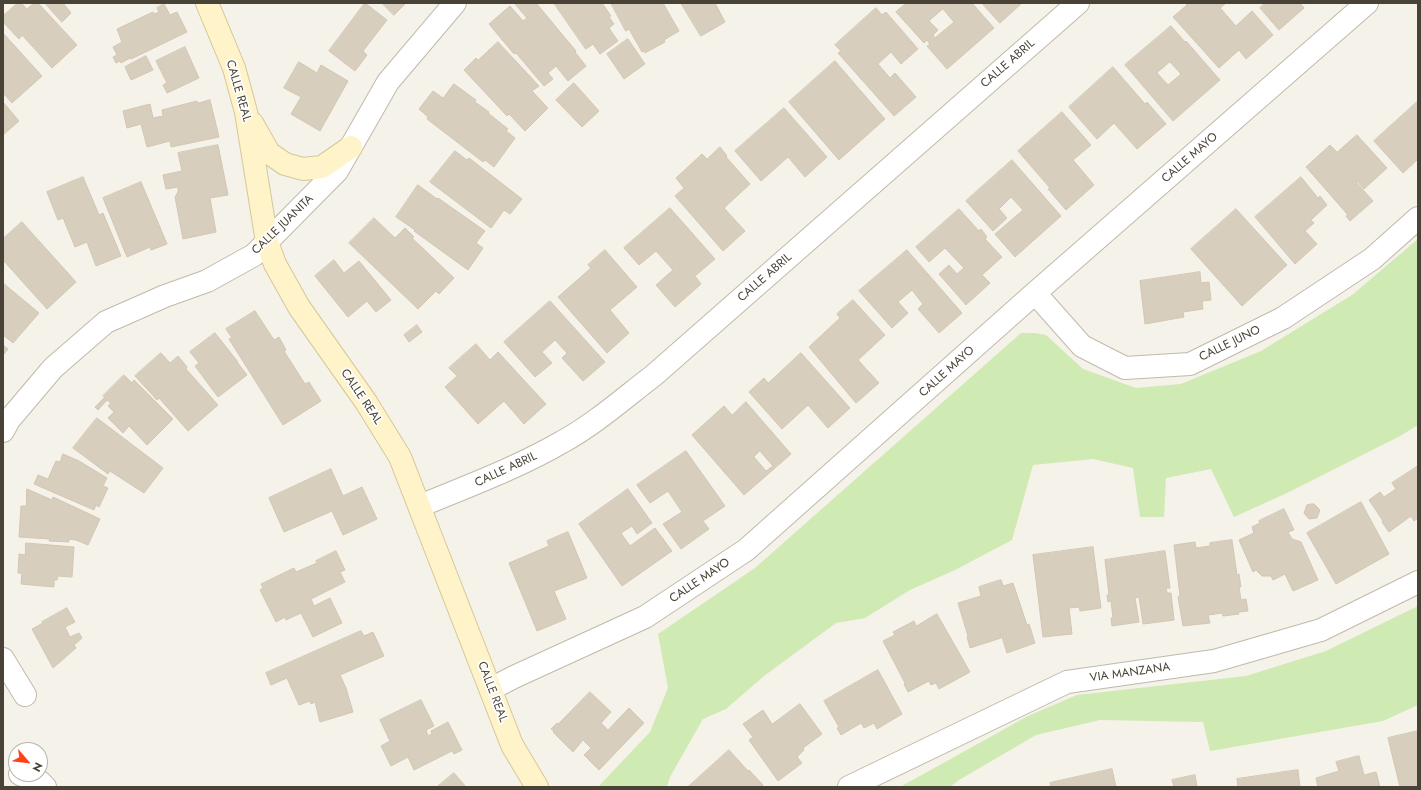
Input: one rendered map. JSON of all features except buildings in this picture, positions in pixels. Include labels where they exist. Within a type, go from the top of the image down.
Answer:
[{"type":"street","name":"CALLE REAL","points":[[207,3],[234,68],[246,112],[267,242],[275,264],[300,307],[366,402],[400,457],[512,745],[537,787]]},
{"type":"street","name":"CALLE JUANITA","points":[[3,431],[9,420],[53,368],[106,322],[164,296],[207,281],[254,255],[337,171],[388,82],[455,3]]},
{"type":"street","name":"CALLE ABRIL","points":[[420,506],[495,476],[533,458],[564,442],[601,416],[653,376],[1078,3]]},
{"type":"street","name":"CALLE MAYO","points":[[491,689],[514,676],[645,617],[746,550],[1035,293],[1367,3]]},
{"type":"street","points":[[246,112],[269,153],[285,164],[303,169],[322,167],[351,147]]},
{"type":"street","name":"CALLE JUNO","points":[[1035,293],[1082,346],[1125,368],[1190,364],[1283,318],[1372,259],[1418,218]]},
{"type":"street","name":"VIA MANZANA","points":[[849,787],[1067,682],[1214,661],[1321,630],[1418,582]]},
{"type":"street","points":[[3,659],[25,695]]},
{"type":"green space","points":[[1418,239],[1418,425],[1400,436],[1287,493],[1234,517],[1211,469],[1166,478],[1164,517],[1140,517],[1133,468],[1093,459],[1033,465],[1012,540],[955,570],[910,590],[865,618],[836,623],[764,676],[726,709],[703,719],[670,777],[667,787],[598,787],[650,732],[668,688],[658,634],[755,568],[1021,333],[1046,335],[1083,369],[1136,388],[1181,384],[1261,351],[1352,295]]},
{"type":"green space","points":[[1418,606],[1418,705],[1383,721],[1210,751],[1203,722],[1100,720],[1036,735],[959,780],[950,787],[900,787],[1028,716],[1077,695],[1246,676],[1326,651]]}]
